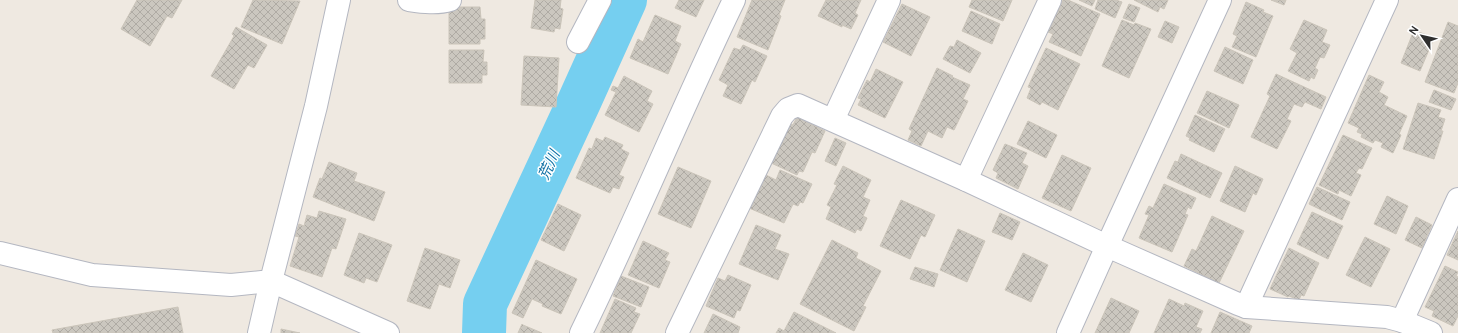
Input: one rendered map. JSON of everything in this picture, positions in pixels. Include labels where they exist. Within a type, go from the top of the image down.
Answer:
[{"type":"street","points":[[259,333],[316,106],[339,0]]},
{"type":"street","points":[[409,0],[430,3],[450,0]]},
{"type":"street","points":[[578,42],[600,0]]},
{"type":"street","points":[[581,333],[612,270],[706,57],[734,0]]},
{"type":"street","points":[[833,120],[889,0]]},
{"type":"street","points":[[966,180],[1050,0]]},
{"type":"street","points":[[1068,333],[1106,246],[1220,0]]},
{"type":"street","points":[[1246,307],[1387,0]]},
{"type":"street","points":[[677,333],[782,116],[788,109],[798,105],[966,180],[1106,246],[1246,307],[1387,317],[1402,320],[1431,333]]},
{"type":"street","points":[[1402,320],[1458,199]]},
{"type":"street","points":[[0,254],[92,275],[231,285],[271,281],[388,333]]},
{"type":"building","points":[[137,0],[182,0],[172,18],[167,16],[150,46],[121,29]]},
{"type":"building","points":[[253,0],[300,1],[282,44],[241,27]]},
{"type":"building","points":[[535,0],[561,0],[560,8],[563,9],[560,29],[555,28],[554,32],[531,28]]},
{"type":"building","points":[[679,0],[704,0],[696,17],[675,8]]},
{"type":"building","points":[[752,0],[785,0],[779,15],[781,16],[768,50],[737,37]]},
{"type":"building","points":[[826,0],[861,0],[855,13],[858,15],[851,29],[842,25],[842,27],[818,16]]},
{"type":"building","points":[[972,0],[1012,0],[1003,21],[969,7]]},
{"type":"building","points":[[1063,0],[1068,0],[1100,14],[1081,56],[1049,42],[1053,34],[1048,32]]},
{"type":"building","points":[[1079,0],[1095,0],[1092,6]]},
{"type":"building","points":[[1098,0],[1116,0],[1122,2],[1115,18],[1095,9]]},
{"type":"building","points":[[1134,0],[1168,0],[1164,9],[1160,7],[1158,12]]},
{"type":"building","points":[[1271,0],[1286,0],[1284,5]]},
{"type":"building","points":[[1246,2],[1273,16],[1256,57],[1232,47],[1237,36],[1233,34]]},
{"type":"building","points":[[902,4],[930,17],[911,56],[883,42]]},
{"type":"building","points":[[1129,4],[1140,8],[1134,22],[1123,18]]},
{"type":"building","points":[[449,7],[480,7],[481,19],[485,19],[485,39],[480,39],[480,44],[449,44]]},
{"type":"building","points":[[971,11],[1000,24],[992,44],[962,31]]},
{"type":"building","points":[[655,15],[681,26],[675,41],[681,44],[668,74],[630,58],[638,39],[643,42]]},
{"type":"building","points":[[1122,20],[1134,25],[1135,23],[1151,29],[1129,78],[1102,66]]},
{"type":"building","points":[[1304,20],[1327,30],[1322,42],[1330,45],[1324,58],[1320,57],[1315,68],[1318,70],[1314,79],[1311,77],[1309,81],[1288,71],[1297,53],[1290,49]]},
{"type":"building","points":[[1165,21],[1179,27],[1172,43],[1158,37]]},
{"type":"building","points":[[1448,22],[1458,26],[1458,83],[1454,93],[1425,82]]},
{"type":"building","points":[[236,27],[267,45],[254,68],[248,65],[234,89],[211,76],[234,36],[232,34]]},
{"type":"building","points":[[1414,30],[1434,38],[1420,71],[1401,63]]},
{"type":"building","points":[[957,40],[981,53],[970,73],[943,59],[950,46],[954,47]]},
{"type":"building","points":[[743,45],[767,56],[755,82],[752,80],[741,104],[723,96],[728,85],[719,80],[734,48],[740,50]]},
{"type":"building","points":[[1225,47],[1253,60],[1243,84],[1214,71]]},
{"type":"building","points":[[1046,48],[1080,64],[1058,110],[1042,102],[1040,105],[1027,98],[1031,88],[1028,87]]},
{"type":"building","points":[[449,50],[484,50],[483,62],[487,62],[487,75],[482,75],[482,83],[449,83]]},
{"type":"building","points":[[524,56],[559,58],[556,107],[521,105]]},
{"type":"building","points":[[937,68],[970,85],[963,99],[968,101],[954,130],[947,127],[942,138],[928,131],[921,146],[908,140],[912,131],[909,129]]},
{"type":"building","points":[[876,69],[903,82],[885,118],[858,105],[861,99],[858,98],[867,80],[870,82]]},
{"type":"building","points":[[1276,74],[1326,97],[1321,109],[1305,102],[1302,107],[1294,104],[1287,119],[1291,121],[1277,149],[1251,137],[1270,96],[1267,94]]},
{"type":"building","points":[[1369,75],[1384,82],[1379,92],[1388,97],[1384,105],[1407,116],[1393,153],[1381,147],[1383,143],[1375,140],[1373,143],[1361,137],[1362,134],[1357,132],[1359,128],[1348,123]]},
{"type":"building","points":[[624,76],[652,91],[647,101],[653,104],[639,132],[605,115],[616,92],[611,90],[613,86],[618,88]]},
{"type":"building","points":[[1434,90],[1456,99],[1451,110],[1429,102]]},
{"type":"building","points":[[1207,91],[1239,105],[1229,128],[1197,113]]},
{"type":"building","points":[[1418,103],[1441,110],[1438,117],[1445,119],[1441,131],[1443,131],[1434,159],[1403,149]]},
{"type":"building","points":[[1195,115],[1225,129],[1214,152],[1189,140],[1190,138],[1186,136]]},
{"type":"building","points":[[797,117],[825,131],[815,153],[812,152],[803,172],[799,171],[797,175],[769,162],[787,122],[793,125]]},
{"type":"building","points":[[1028,121],[1057,135],[1046,158],[1017,144]]},
{"type":"building","points":[[1343,135],[1372,148],[1362,169],[1359,168],[1356,173],[1361,175],[1351,196],[1339,190],[1338,194],[1319,185]]},
{"type":"building","points":[[605,137],[623,145],[621,149],[629,153],[619,175],[624,177],[619,189],[613,187],[610,193],[576,178],[589,148],[592,149],[596,138],[603,141]]},
{"type":"building","points":[[835,138],[846,143],[836,166],[825,161]]},
{"type":"building","points":[[1005,144],[1027,153],[1022,163],[1028,166],[1018,189],[996,178],[998,173],[993,170]]},
{"type":"building","points":[[1181,154],[1222,173],[1210,198],[1167,178],[1175,161],[1178,162]]},
{"type":"building","points":[[1062,155],[1091,168],[1071,211],[1042,198]]},
{"type":"building","points":[[329,162],[357,173],[354,181],[385,192],[374,221],[313,197],[320,178],[322,179]]},
{"type":"building","points":[[843,166],[871,180],[863,197],[870,200],[863,216],[867,218],[861,231],[857,229],[855,233],[826,219],[831,207],[827,205],[837,185],[834,184]]},
{"type":"building","points":[[1235,166],[1263,179],[1256,195],[1253,193],[1245,212],[1220,201]]},
{"type":"building","points":[[678,167],[711,181],[691,228],[658,214]]},
{"type":"building","points":[[780,170],[812,184],[803,203],[800,202],[798,206],[793,204],[784,223],[749,208],[764,174],[776,180]]},
{"type":"building","points":[[1164,184],[1196,198],[1191,209],[1188,207],[1185,214],[1188,215],[1172,252],[1139,238],[1149,215],[1145,214],[1149,206],[1153,208]]},
{"type":"building","points":[[1317,187],[1350,202],[1342,220],[1309,204]]},
{"type":"building","points":[[1387,196],[1408,206],[1396,234],[1374,224]]},
{"type":"building","points":[[901,200],[935,215],[925,237],[921,235],[910,259],[880,246]]},
{"type":"building","points":[[558,204],[581,215],[564,251],[541,240]]},
{"type":"building","points":[[319,211],[346,219],[336,249],[332,248],[322,277],[290,266],[299,237],[295,236],[299,224],[304,226],[307,215],[317,218]]},
{"type":"building","points":[[1312,212],[1343,226],[1328,259],[1297,244]]},
{"type":"building","points":[[1000,213],[1020,222],[1012,240],[992,232]]},
{"type":"building","points":[[1212,216],[1244,231],[1219,283],[1184,266],[1192,249],[1196,251]]},
{"type":"building","points":[[1416,217],[1432,225],[1422,248],[1405,240]]},
{"type":"building","points":[[756,225],[781,235],[775,249],[789,254],[778,280],[739,264]]},
{"type":"building","points":[[958,229],[985,241],[967,282],[940,270]]},
{"type":"building","points":[[1458,231],[1458,260],[1447,255]]},
{"type":"building","points":[[359,233],[392,245],[377,282],[366,278],[364,283],[344,275]]},
{"type":"building","points":[[1365,237],[1390,249],[1371,287],[1346,275]]},
{"type":"building","points":[[832,240],[858,253],[856,258],[881,271],[863,306],[866,307],[854,331],[800,304]]},
{"type":"building","points":[[643,241],[669,253],[665,260],[670,262],[659,288],[628,275]]},
{"type":"building","points":[[425,248],[460,260],[450,288],[439,284],[430,309],[407,301]]},
{"type":"building","points":[[1289,248],[1319,263],[1304,296],[1301,295],[1299,300],[1270,289]]},
{"type":"building","points":[[1023,253],[1048,265],[1031,302],[1005,290]]},
{"type":"building","points":[[536,260],[577,279],[561,314],[542,306],[543,304],[532,299],[523,318],[512,313]]},
{"type":"building","points":[[1445,266],[1458,272],[1456,276],[1458,277],[1458,316],[1453,326],[1432,316],[1434,311],[1425,307]]},
{"type":"building","points":[[915,267],[938,274],[934,287],[910,279]]},
{"type":"building","points":[[728,275],[751,285],[740,311],[737,310],[734,318],[706,306],[718,278],[725,281]]},
{"type":"building","points":[[621,276],[649,287],[641,307],[613,296]]},
{"type":"building","points":[[1111,298],[1139,311],[1129,333],[1095,333]]},
{"type":"building","points":[[615,299],[636,308],[634,312],[640,314],[631,333],[600,333]]},
{"type":"building","points":[[1169,299],[1184,306],[1185,303],[1203,311],[1196,327],[1202,329],[1200,333],[1154,333]]},
{"type":"building","points":[[178,307],[183,333],[53,333],[52,330]]},
{"type":"building","points":[[794,312],[836,333],[776,333],[779,328],[784,331]]},
{"type":"building","points":[[1220,312],[1252,326],[1249,333],[1211,333]]},
{"type":"building","points":[[713,314],[740,327],[738,333],[704,333]]},
{"type":"building","points":[[522,324],[523,325],[542,333],[518,333]]},
{"type":"building","points":[[281,329],[300,333],[281,333]]},
{"type":"waterway","name":"荒川","points":[[484,333],[485,304],[625,0]]}]
